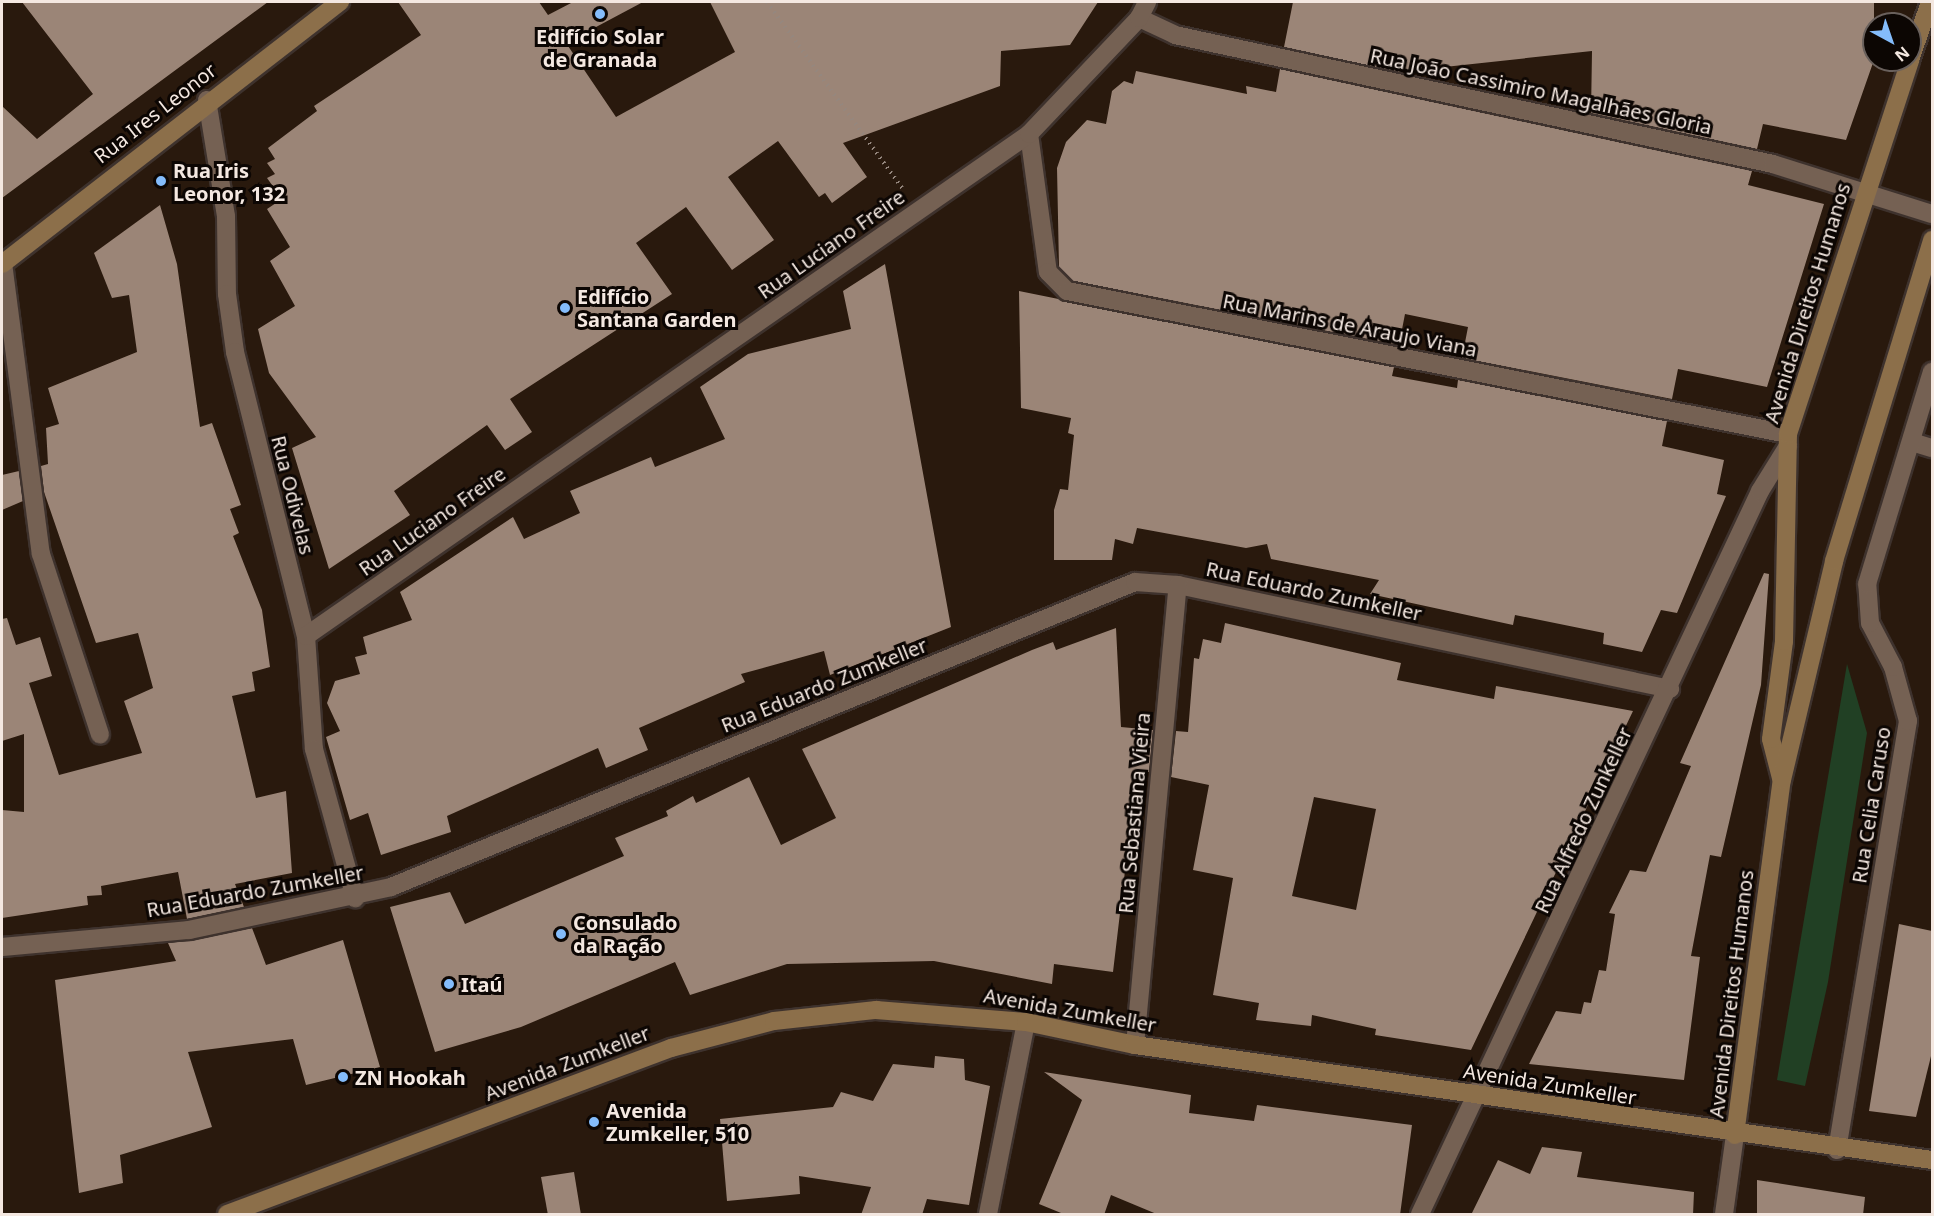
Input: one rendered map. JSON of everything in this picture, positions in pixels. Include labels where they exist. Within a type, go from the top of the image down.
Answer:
[{"type":"main road","name":"Rua Ires Leonor","points":[[2,264],[207,100],[340,2]]},
{"type":"main road","name":"Avenida Direitos Humanos","points":[[1922,25],[1930,2]]},
{"type":"main road","name":"Avenida Direitos Humanos","points":[[1782,780],[1771,739],[1784,642],[1788,440],[1864,192],[1906,72]]},
{"type":"main road","name":"Avenida Direitos Humanos","points":[[1735,1135],[1782,780],[1834,561],[1932,240]]},
{"type":"main road","name":"Avenida Zumkeller","points":[[227,1215],[671,1048],[774,1021],[876,1010],[1026,1022],[1135,1045],[1837,1150],[1932,1160]]},
{"type":"street","name":"Rua Luciano Freire","points":[[306,636],[1029,134],[1143,10]]},
{"type":"street","name":"Rua João Cassimiro Magalhães Gloria","points":[[1143,10],[1175,35],[1773,164],[1932,214]]},
{"type":"street","name":"Rua Odivelas","points":[[207,100],[226,216],[227,294],[235,352],[306,636],[314,749],[356,898]]},
{"type":"street","name":"Rua Marins de Araujo Viana","points":[[1029,134],[1048,272],[1066,291],[1788,440]]},
{"type":"street","points":[[2,264],[41,554],[100,735]]},
{"type":"street","name":"Rua Celia Caruso","points":[[1837,1150],[1908,721],[1893,667],[1870,623],[1867,584],[1932,372]]},
{"type":"street","name":"Rua Alfredo Zunkeller","points":[[1420,1215],[1670,689],[1760,491],[1788,440]]},
{"type":"street","points":[[1911,442],[1932,448]]},
{"type":"street","name":"Rua Eduardo Zumkeller","points":[[2,947],[189,930],[356,898],[1135,582],[1178,585],[1670,689]]},
{"type":"street","name":"Rua Sebastiana Vieira","points":[[1135,1045],[1178,585]]},
{"type":"street","points":[[988,1215],[1026,1022]]},
{"type":"street","name":"Avenida Direitos Humanos","points":[[1724,1215],[1735,1135]]},
{"type":"path","points":[[767,2],[919,211]]},
{"type":"green space","points":[[1847,664],[1867,733],[1828,982],[1805,1086],[1777,1080]]},
{"type":"building","points":[[22,2],[268,2],[2,198],[2,106],[37,139],[93,94]]},
{"type":"building","points":[[398,2],[539,2],[548,15],[573,2],[643,2],[566,43],[616,117],[735,52],[710,2],[1098,2],[1070,45],[1001,51],[1000,86],[843,143],[867,177],[832,203],[825,193],[819,197],[778,141],[728,177],[774,240],[732,270],[686,207],[636,243],[672,294],[510,399],[532,432],[505,450],[487,425],[394,491],[410,515],[329,569],[292,448],[316,437],[269,373],[258,329],[295,306],[270,261],[290,247],[267,209],[282,199],[267,178],[275,174],[267,163],[275,159],[268,148],[317,111],[314,106],[421,35]]},
{"type":"building","points":[[1293,2],[1874,2],[1874,12],[1862,12],[1862,72],[1870,72],[1846,140],[1763,124],[1757,149],[1591,113],[1592,51],[1398,72],[1284,47]]},
{"type":"building","points":[[1280,69],[1752,171],[1748,185],[1824,204],[1767,387],[1678,369],[1672,399],[1462,358],[1468,327],[1405,314],[1399,345],[1073,281],[1059,267],[1057,168],[1066,142],[1087,120],[1106,124],[1112,91],[1124,81],[1133,84],[1136,71],[1247,94],[1246,86],[1276,92]]},
{"type":"building","points":[[160,205],[177,264],[200,427],[212,423],[241,505],[230,509],[239,533],[233,536],[262,610],[270,667],[252,672],[255,691],[232,696],[256,798],[286,791],[292,873],[235,884],[244,907],[187,919],[178,872],[101,886],[102,895],[87,896],[88,905],[2,918],[2,810],[24,812],[24,734],[2,741],[2,619],[7,618],[16,645],[40,637],[52,676],[29,683],[59,775],[142,753],[124,701],[153,688],[138,633],[96,643],[44,492],[41,466],[48,464],[46,428],[59,424],[48,388],[137,352],[129,295],[112,298],[94,253]]},
{"type":"building","points":[[885,264],[951,627],[830,675],[824,651],[741,674],[745,682],[639,728],[648,750],[606,768],[598,748],[447,816],[451,832],[381,855],[368,813],[350,820],[326,737],[340,731],[327,703],[335,681],[360,674],[355,657],[367,654],[363,637],[412,620],[400,592],[513,517],[524,539],[580,513],[570,491],[651,457],[655,467],[725,439],[700,387],[748,354],[851,329],[843,291]]},
{"type":"building","points":[[1019,291],[1394,367],[1392,376],[1457,388],[1458,380],[1667,421],[1662,446],[1724,460],[1717,494],[1726,496],[1677,613],[1661,610],[1642,652],[1603,644],[1604,633],[1515,615],[1513,625],[1370,594],[1379,580],[1271,559],[1267,544],[1246,548],[1137,528],[1133,544],[1115,539],[1112,560],[1054,560],[1054,510],[1060,489],[1068,490],[1074,435],[1068,433],[1071,418],[1021,408]]},
{"type":"building","points":[[19,471],[23,501],[2,510],[2,475]]},
{"type":"building","points":[[1764,573],[1769,574],[1761,685],[1721,857],[1710,855],[1691,956],[1700,957],[1684,1080],[1529,1064],[1556,1011],[1581,1014],[1584,1002],[1591,1003],[1599,970],[1606,971],[1615,914],[1609,913],[1630,870],[1646,872],[1691,766],[1680,763]]},
{"type":"building","points":[[1225,623],[1401,663],[1397,680],[1494,699],[1496,686],[1633,711],[1471,1050],[1375,1035],[1376,1029],[1312,1015],[1311,1026],[1256,1020],[1259,1003],[1213,995],[1233,878],[1193,870],[1209,785],[1171,777],[1176,731],[1188,732],[1194,658],[1199,659],[1203,639],[1221,643]],"holes":[[[1314,797],[1376,809],[1356,910],[1292,896]]]},
{"type":"building","points":[[1116,628],[1121,727],[1153,730],[1149,772],[1137,770],[1113,972],[1054,964],[1052,984],[934,961],[787,964],[690,995],[675,962],[521,1027],[435,1052],[390,907],[450,892],[465,924],[624,856],[615,838],[668,816],[666,811],[693,796],[696,803],[749,777],[781,845],[836,818],[802,749],[1032,650],[1053,642],[1056,650]]},
{"type":"building","points":[[1899,924],[1932,931],[1932,1052],[1916,1117],[1869,1111]]},
{"type":"building","points":[[252,928],[266,965],[343,940],[380,1067],[306,1085],[293,1039],[188,1052],[212,1127],[120,1155],[123,1183],[79,1193],[55,980],[176,961],[168,943]]},
{"type":"building","points":[[935,1056],[964,1059],[965,1080],[990,1086],[969,1205],[927,1199],[922,1215],[861,1215],[871,1187],[799,1176],[800,1194],[727,1201],[720,1119],[833,1107],[841,1092],[873,1101],[893,1064],[934,1068]]},
{"type":"building","points":[[1044,1072],[1191,1095],[1189,1113],[1254,1121],[1257,1105],[1412,1125],[1400,1215],[1159,1215],[1111,1195],[1104,1215],[1066,1215],[1039,1204],[1082,1100]]},
{"type":"building","points":[[1542,1147],[1582,1152],[1577,1177],[1694,1192],[1693,1215],[1471,1215],[1498,1160],[1530,1174]]},
{"type":"building","points":[[574,1172],[581,1215],[548,1215],[541,1177]]},
{"type":"building","points":[[1757,1180],[1865,1197],[1863,1215],[1757,1215]]},
{"type":"place","name":"Edifício Solar de Granada","points":[[600,14]]},
{"type":"place","name":"Rua Iris Leonor, 132","points":[[161,181]]},
{"type":"place","name":"Edifício Santana Garden","points":[[565,308]]},
{"type":"place","name":"Consulado da Ração","points":[[561,934]]},
{"type":"place","name":"Itaú","points":[[449,984]]},
{"type":"place","name":"ZN Hookah","points":[[343,1077]]},
{"type":"place","name":"Avenida Zumkeller, 510","points":[[594,1122]]}]
